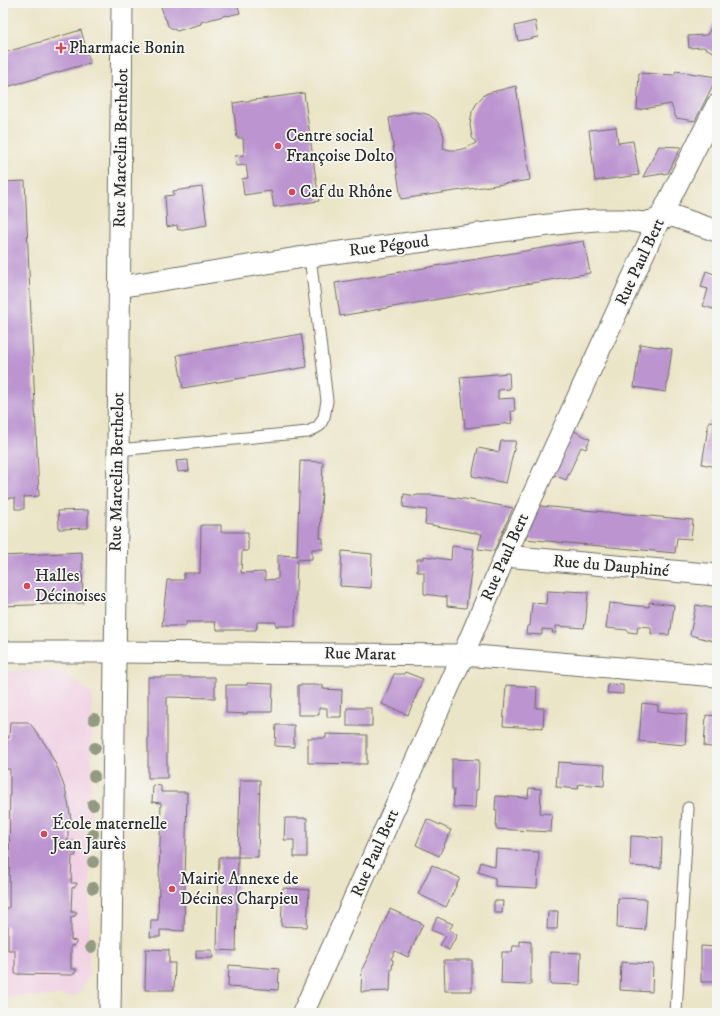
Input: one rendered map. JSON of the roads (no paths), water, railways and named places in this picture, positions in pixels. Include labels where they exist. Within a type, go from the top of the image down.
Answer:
[{"type":"street","name":"Rue Marcelin Berthelot","points":[[110,1013],[118,450],[122,3]]},
{"type":"street","name":"Rue Paul Bert","points":[[303,1013],[463,655],[505,556],[659,220],[717,105]]},
{"type":"street","name":"Rue Pégoud","points":[[119,287],[310,256],[572,222],[626,220],[643,223],[673,216],[717,231]]},
{"type":"street","name":"Rue du Dauphiné","points":[[505,556],[717,575]]},
{"type":"street","name":"Rue Marat","points":[[3,652],[463,655],[717,676]]},
{"type":"lane","points":[[118,450],[308,432],[319,426],[324,417],[327,401],[310,256]]},
{"type":"lane","points":[[676,1013],[688,808]]},
{"type":"place","name":"Pharmacie Bonin","points":[[61,48]]},
{"type":"place","name":"Centre social Françoise Dolto","points":[[278,146]]},
{"type":"place","name":"Caf du Rhône","points":[[292,192]]},
{"type":"place","name":"Halles Décinoises","points":[[27,586]]},
{"type":"place","name":"École maternelle Jean Jaurès","points":[[44,834]]},
{"type":"place","name":"Mairie Annexe de Décines Charpieu","points":[[172,889]]}]
